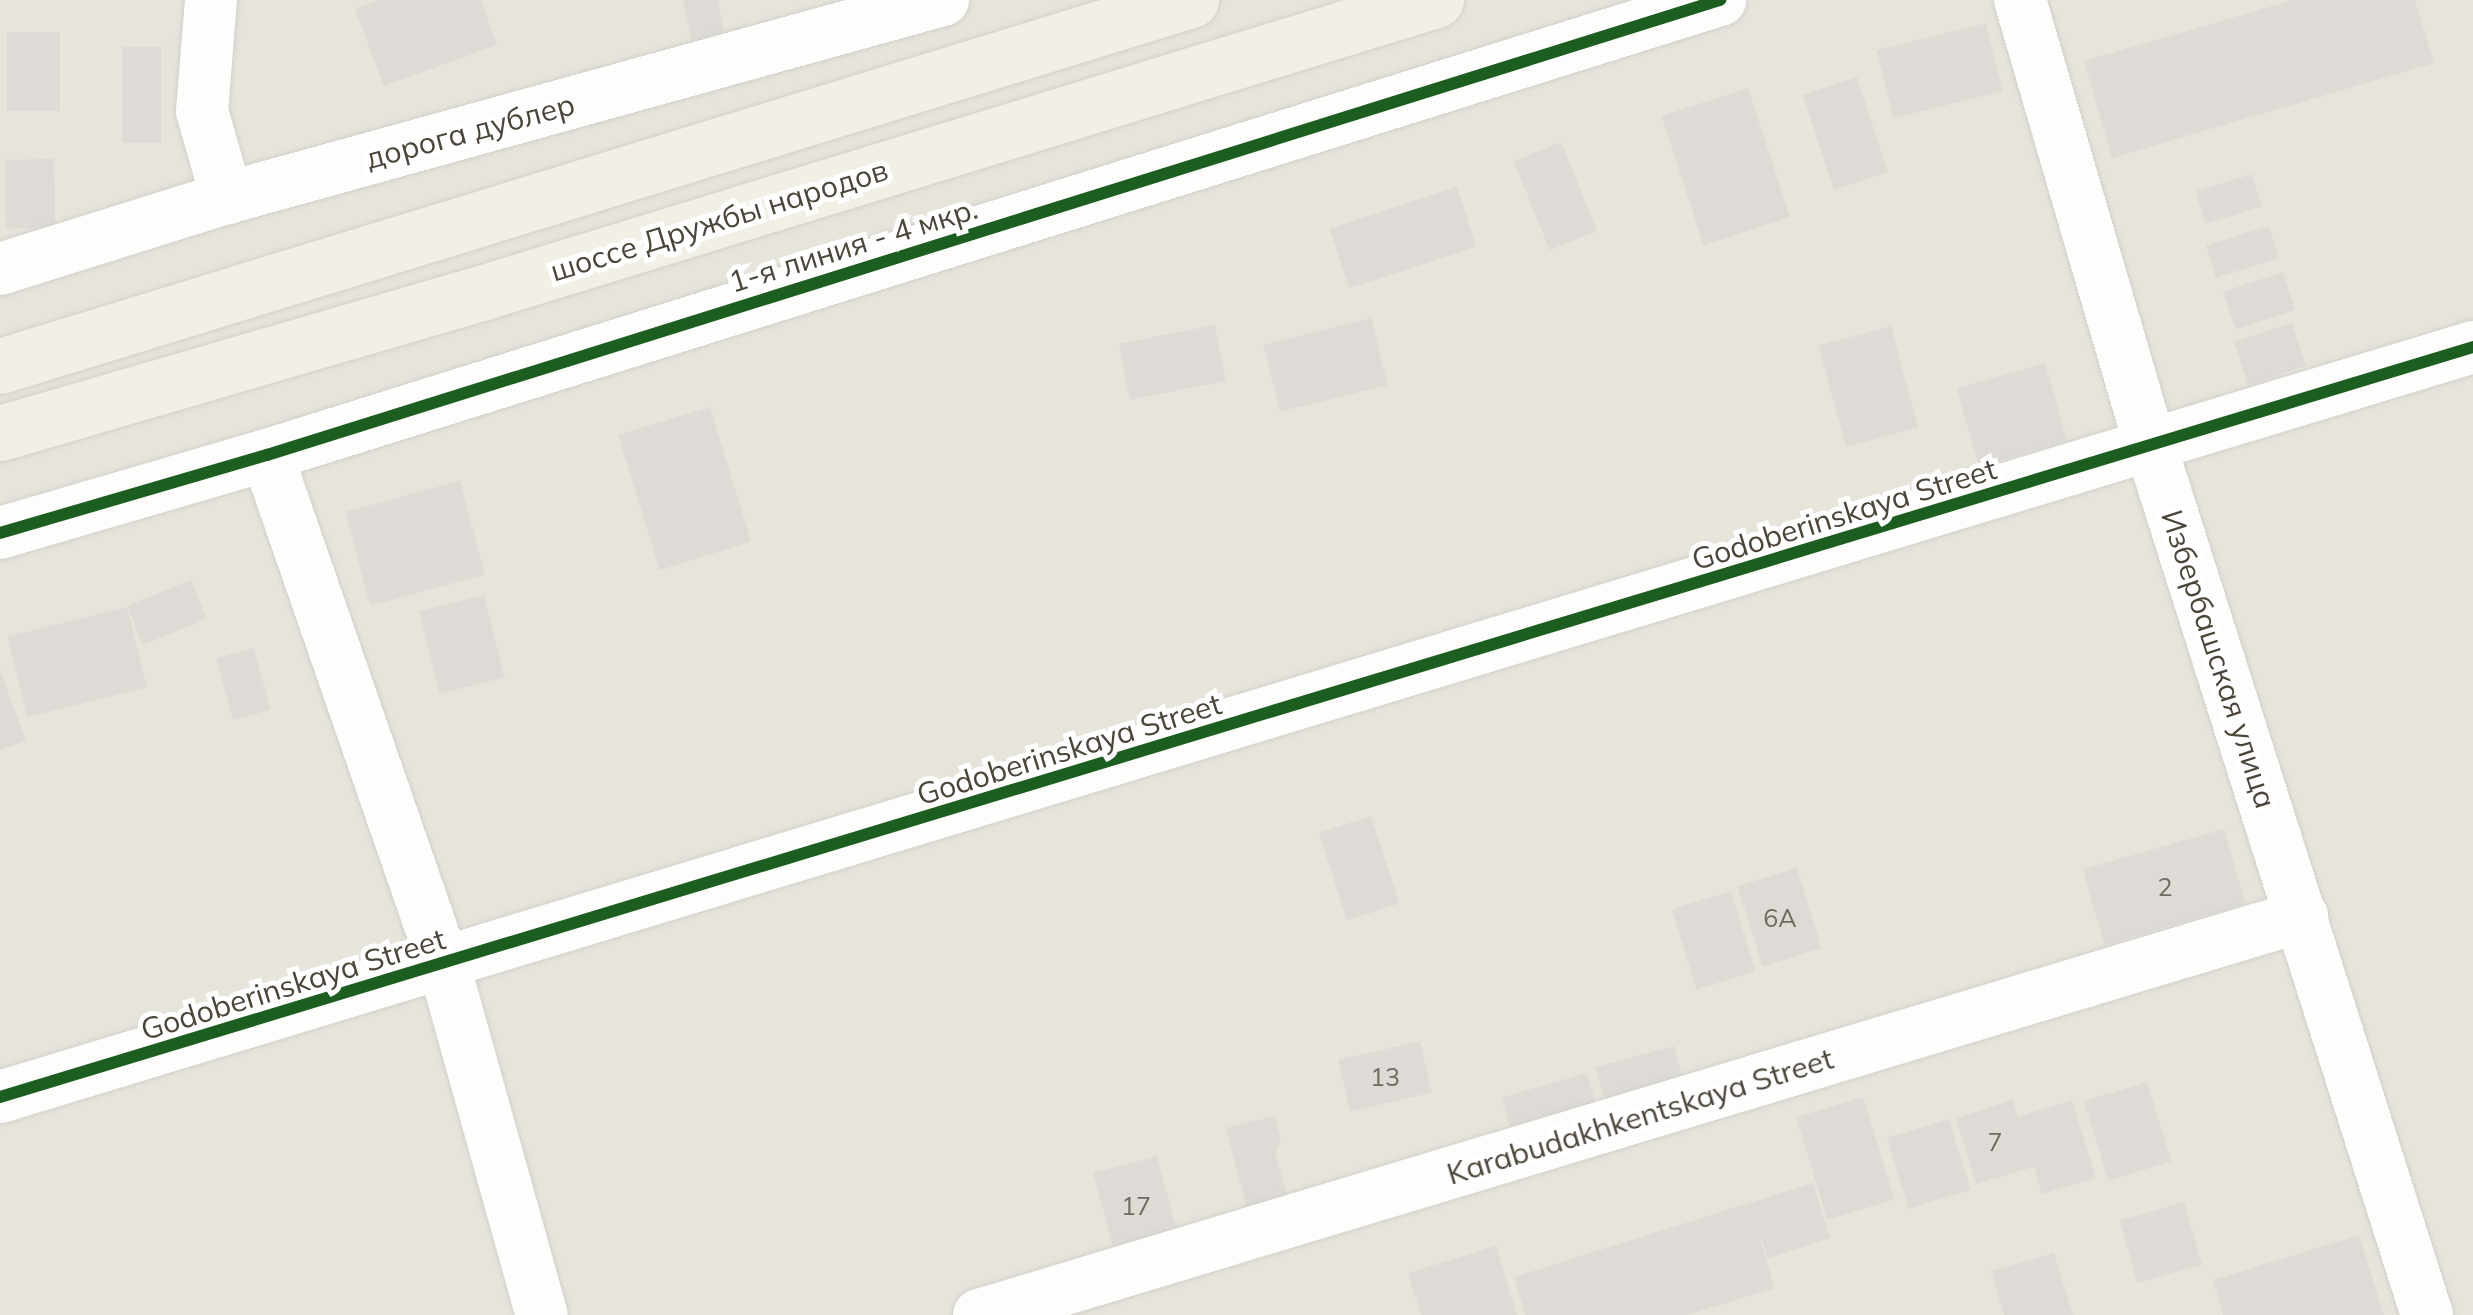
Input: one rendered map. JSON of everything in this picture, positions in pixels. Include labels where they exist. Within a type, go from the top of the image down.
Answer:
[{"type":"main road","points":[[0,366],[1191,0]]},
{"type":"main road","name":"шоссе Дружбы народов","points":[[0,433],[500,287],[1436,0]]},
{"type":"street","points":[[211,0],[202,111],[227,198]]},
{"type":"street","name":"дорога дублер","points":[[0,269],[227,198],[943,0]]},
{"type":"street","name":"1-я линия - 4 мкр.","points":[[0,533],[267,455],[1720,0]]},
{"type":"street","name":"Избербашская улица","points":[[2020,0],[2151,447],[2427,1315]]},
{"type":"street","name":"Godoberinskaya Street","points":[[0,1097],[2473,347]]},
{"type":"street","points":[[267,455],[444,965],[542,1315]]},
{"type":"street","name":"Karabudakhkentskaya Street","points":[[978,1315],[2302,916]]},
{"type":"shaded area","points":[[0,0],[2473,0],[2473,1315],[0,1315]]},
{"type":"building","points":[[379,0],[481,0],[497,45],[384,86],[355,9]]},
{"type":"building","points":[[683,0],[718,0],[725,35],[692,42]]},
{"type":"building","points":[[2293,0],[2415,0],[2434,63],[2112,158],[2084,61]]},
{"type":"building","points":[[1986,23],[2003,91],[1893,118],[1876,50]]},
{"type":"building","points":[[7,32],[60,32],[60,111],[7,111]]},
{"type":"building","points":[[122,47],[161,47],[161,143],[122,143]]},
{"type":"building","points":[[1857,77],[1888,172],[1834,190],[1803,95]]},
{"type":"building","points":[[1748,88],[1790,217],[1703,245],[1661,116]]},
{"type":"building","points":[[1561,142],[1597,231],[1550,250],[1514,161]]},
{"type":"building","points":[[54,159],[55,228],[6,229],[5,160]]},
{"type":"building","points":[[2252,174],[2262,207],[2206,224],[2196,191]]},
{"type":"building","points":[[1457,187],[1476,247],[1349,288],[1330,228]]},
{"type":"building","points":[[2269,226],[2279,259],[2216,278],[2206,245]]},
{"type":"building","points":[[2283,272],[2295,310],[2235,330],[2223,291]]},
{"type":"building","points":[[1371,318],[1388,385],[1280,412],[1263,345]]},
{"type":"building","points":[[2292,323],[2306,366],[2248,385],[2234,342]]},
{"type":"building","points":[[1215,325],[1226,381],[1130,400],[1119,344]]},
{"type":"building","points":[[1891,326],[1918,427],[1846,447],[1819,345]]},
{"type":"building","points":[[2045,363],[2067,441],[1979,466],[1957,388]]},
{"type":"building","points":[[710,407],[751,542],[659,570],[618,435]]},
{"type":"building","points":[[460,481],[485,575],[370,605],[345,512]]},
{"type":"building","points":[[191,580],[207,619],[143,645],[127,606]]},
{"type":"building","points":[[484,595],[505,677],[440,694],[419,611]]},
{"type":"building","points":[[127,607],[147,688],[28,717],[8,637]]},
{"type":"building","points":[[254,648],[271,710],[233,720],[216,658]]},
{"type":"building","points":[[0,670],[26,741],[0,750]]},
{"type":"building","points":[[1371,816],[1399,903],[1347,920],[1319,833]]},
{"type":"building","points":[[2224,829],[2245,904],[2104,944],[2083,870]]},
{"type":"building","points":[[1797,868],[1822,948],[1762,966],[1738,886]]},
{"type":"building","points":[[1731,891],[1756,971],[1696,989],[1672,909]]},
{"type":"building","points":[[1420,1041],[1432,1093],[1350,1112],[1338,1060]]},
{"type":"building","points":[[1674,1046],[1685,1088],[1607,1108],[1596,1067]]},
{"type":"building","points":[[1587,1073],[1597,1108],[1511,1132],[1501,1098]]},
{"type":"building","points":[[2147,1082],[2171,1161],[2108,1181],[2084,1101]]},
{"type":"building","points":[[1863,1097],[1894,1199],[1827,1220],[1796,1117]]},
{"type":"building","points":[[2013,1100],[2018,1117],[2072,1100],[2096,1178],[2042,1194],[2034,1167],[1976,1184],[1956,1118]]},
{"type":"building","points":[[1275,1116],[1281,1141],[1275,1152],[1288,1199],[1247,1209],[1226,1128]]},
{"type":"building","points":[[1949,1119],[1971,1190],[1908,1209],[1887,1138]]},
{"type":"building","points":[[1157,1156],[1179,1239],[1116,1256],[1093,1173]]},
{"type":"building","points":[[1813,1183],[1830,1238],[1768,1258],[1754,1218],[1775,1288],[1687,1315],[1525,1315],[1514,1277]]},
{"type":"building","points":[[2184,1202],[2202,1264],[2138,1283],[2120,1220]]},
{"type":"building","points":[[2359,1235],[2384,1315],[2223,1315],[2213,1280]]},
{"type":"building","points":[[1496,1246],[1517,1315],[1421,1315],[1408,1273]]},
{"type":"building","points":[[2054,1253],[2073,1315],[2004,1315],[1991,1271]]},
{"type":"cycle path","points":[[0,533],[267,455],[1720,0]]},
{"type":"cycle path","points":[[0,1097],[2473,347]]}]
